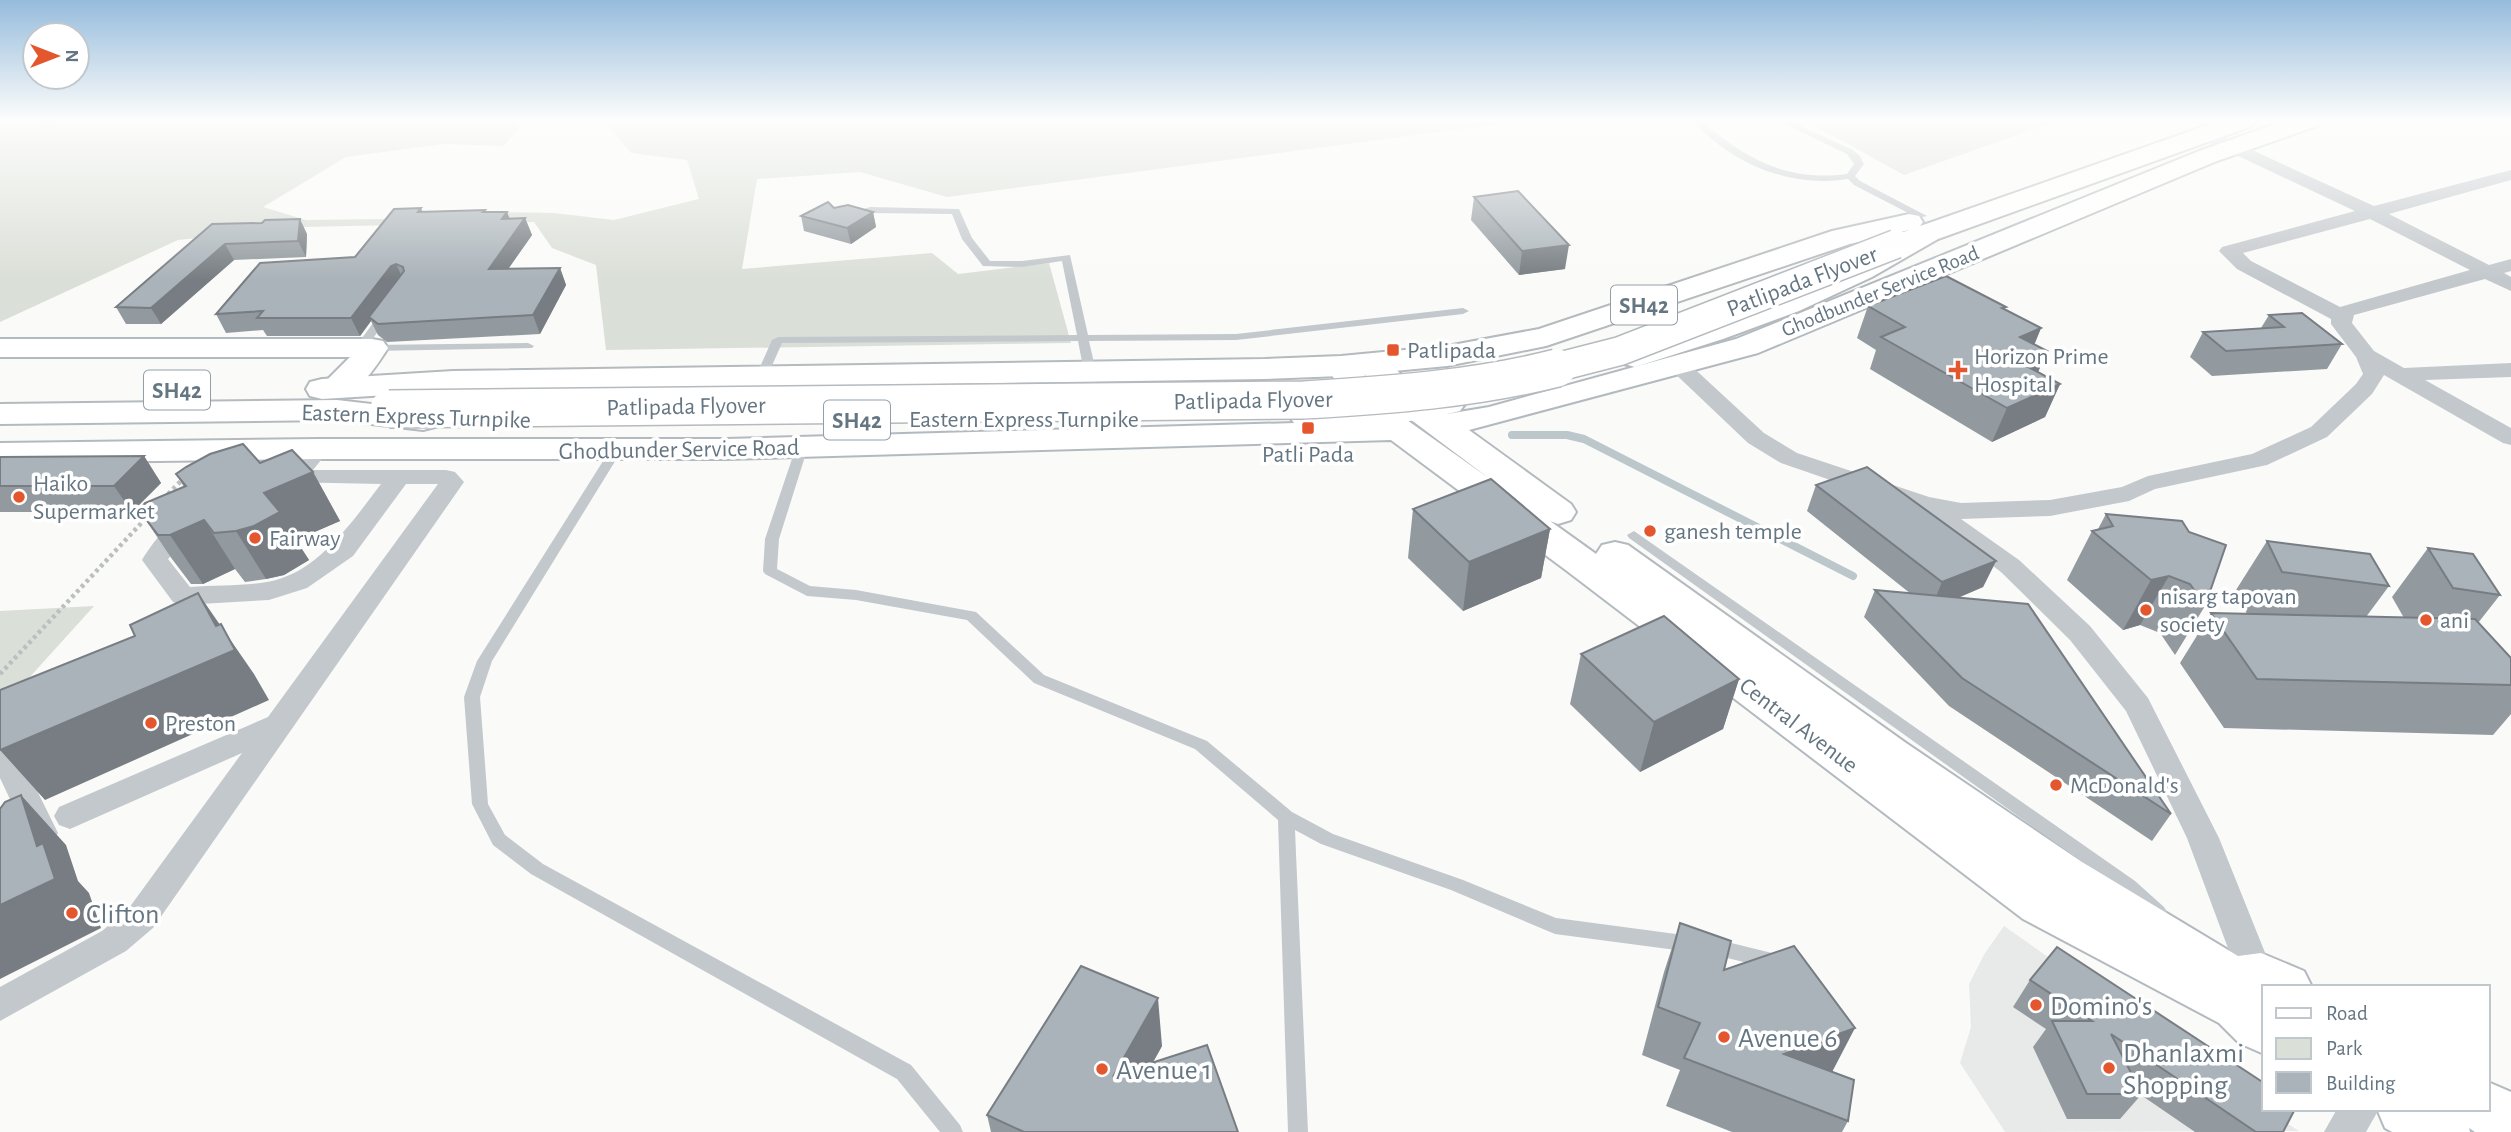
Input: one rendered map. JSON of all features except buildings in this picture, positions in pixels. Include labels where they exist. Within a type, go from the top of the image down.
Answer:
[{"type":"main road","name":"SH42","points":[[1907,230],[2066,174]]},
{"type":"main road","name":"Ghodbunder Service Road","points":[[0,453],[802,447],[1492,416],[1746,346],[2146,174]]},
{"type":"main road","name":"Eastern Express Turnpike","points":[[0,414],[342,396],[453,380],[1090,372],[1357,365],[1447,356],[1546,337],[1842,237],[1907,230]]},
{"type":"main road","name":"Eastern Express Turnpike","points":[[0,388],[342,396],[429,421],[1409,420],[1559,380],[1754,318],[1891,257],[1907,230]]},
{"type":"main road","name":"Patlipada Flyover","points":[[342,396],[397,399],[1304,400],[1391,395],[1476,384],[1552,369],[1620,351],[1907,230]]},
{"type":"main road","points":[[0,348],[367,348],[360,366],[342,396]]},
{"type":"main road","name":"Central Avenue","points":[[1357,365],[1409,420],[1581,562],[2040,904],[2256,996]]},
{"type":"main road","points":[[2490,1110],[2511,1122]]},
{"type":"main road","points":[[2408,1111],[2442,1132]]},
{"type":"street","points":[[2306,174],[2371,212],[2488,270],[2511,285]]},
{"type":"street","points":[[2342,316],[2244,265],[2229,251],[2511,175]]},
{"type":"street","points":[[1678,366],[1756,438],[1790,458],[1924,504],[1961,511],[2050,508],[2129,493],[2148,483],[2259,460],[2319,432],[2364,389],[2374,374],[2366,356],[2341,324],[2342,316],[2347,311],[2511,265]]},
{"type":"street","points":[[2366,356],[2511,438]]},
{"type":"street","points":[[2399,374],[2511,370]]},
{"type":"street","points":[[0,1005],[114,941],[141,918],[452,482],[446,477],[282,480],[318,449]]},
{"type":"street","points":[[205,509],[161,550],[155,560],[183,596],[269,591],[298,582],[344,550],[399,477]]},
{"type":"street","points":[[1924,504],[2010,566],[2080,633],[2138,706],[2203,838],[2256,996]]},
{"type":"street","points":[[0,865],[34,848],[42,833],[1,748],[15,731],[39,720]]},
{"type":"street","points":[[70,816],[279,725]]},
{"type":"street","points":[[2343,1132],[2359,1111]]},
{"type":"lane","points":[[1777,174],[1805,180],[1830,180],[1850,176],[1907,230]]},
{"type":"lane","points":[[839,218],[870,210],[956,211],[967,239],[987,264],[1021,264],[1066,257],[1090,372]]},
{"type":"lane","points":[[367,348],[390,308]]},
{"type":"lane","points":[[762,376],[778,340],[1236,337],[1464,311]]},
{"type":"lane","points":[[367,348],[528,346]]},
{"type":"lane","points":[[802,447],[772,539],[770,571],[807,591],[856,595],[971,617],[1039,679],[1201,745],[1286,817],[1327,839],[1457,885],[1555,926],[1723,948],[1793,967]]},
{"type":"lane","points":[[616,450],[485,661],[472,697],[480,804],[499,840],[537,869],[904,1072],[953,1132]]},
{"type":"lane","points":[[1634,535],[2129,886],[2256,996]]},
{"type":"lane","points":[[1286,817],[1298,1132]]},
{"type":"path","points":[[161,502],[208,452]]},
{"type":"path","points":[[0,674],[151,513]]},
{"type":"shaded area","points":[[2004,926],[2262,1108],[2262,1111],[2267,1111],[2299,1131],[2005,1132],[1960,1063],[1971,1027],[1969,984],[1985,953]]},
{"type":"green space","points":[[0,174],[318,174],[263,207],[306,220],[385,219],[484,212],[554,213],[614,220],[699,199],[691,174],[833,174],[757,179],[742,269],[932,253],[958,274],[1049,263],[1071,343],[606,350],[596,265],[552,248],[534,222],[303,227],[178,240],[0,322]]},
{"type":"green space","points":[[866,174],[1122,174],[947,197]]},
{"type":"green space","points":[[94,606],[0,710],[0,611]]},
{"type":"waterway","points":[[1512,435],[1567,435],[1584,439],[1853,576]]},
{"type":"place","name":"Patlipada","points":[[1393,350]]},
{"type":"place","name":"Horizon Prime Hospital","points":[[1958,370]]},
{"type":"place","name":"Patli Pada","points":[[1308,428]]},
{"type":"place","name":"Haiko Supermarket","points":[[19,497]]},
{"type":"place","name":"ganesh temple","points":[[1650,531]]},
{"type":"place","name":"Fairway","points":[[255,538]]},
{"type":"place","name":"nisarg tapovan society","points":[[2146,610]]},
{"type":"place","name":"ani","points":[[2426,620]]},
{"type":"place","name":"Preston","points":[[151,723]]},
{"type":"place","name":"McDonald's","points":[[2056,785]]},
{"type":"place","name":"Clifton","points":[[72,913]]},
{"type":"place","name":"Domino's","points":[[2036,1005]]},
{"type":"place","name":"Avenue 6","points":[[1724,1037]]},
{"type":"place","name":"Dhanlaxmi Shopping","points":[[2109,1068]]},
{"type":"place","name":"Avenue 1","points":[[1102,1069]]}]
